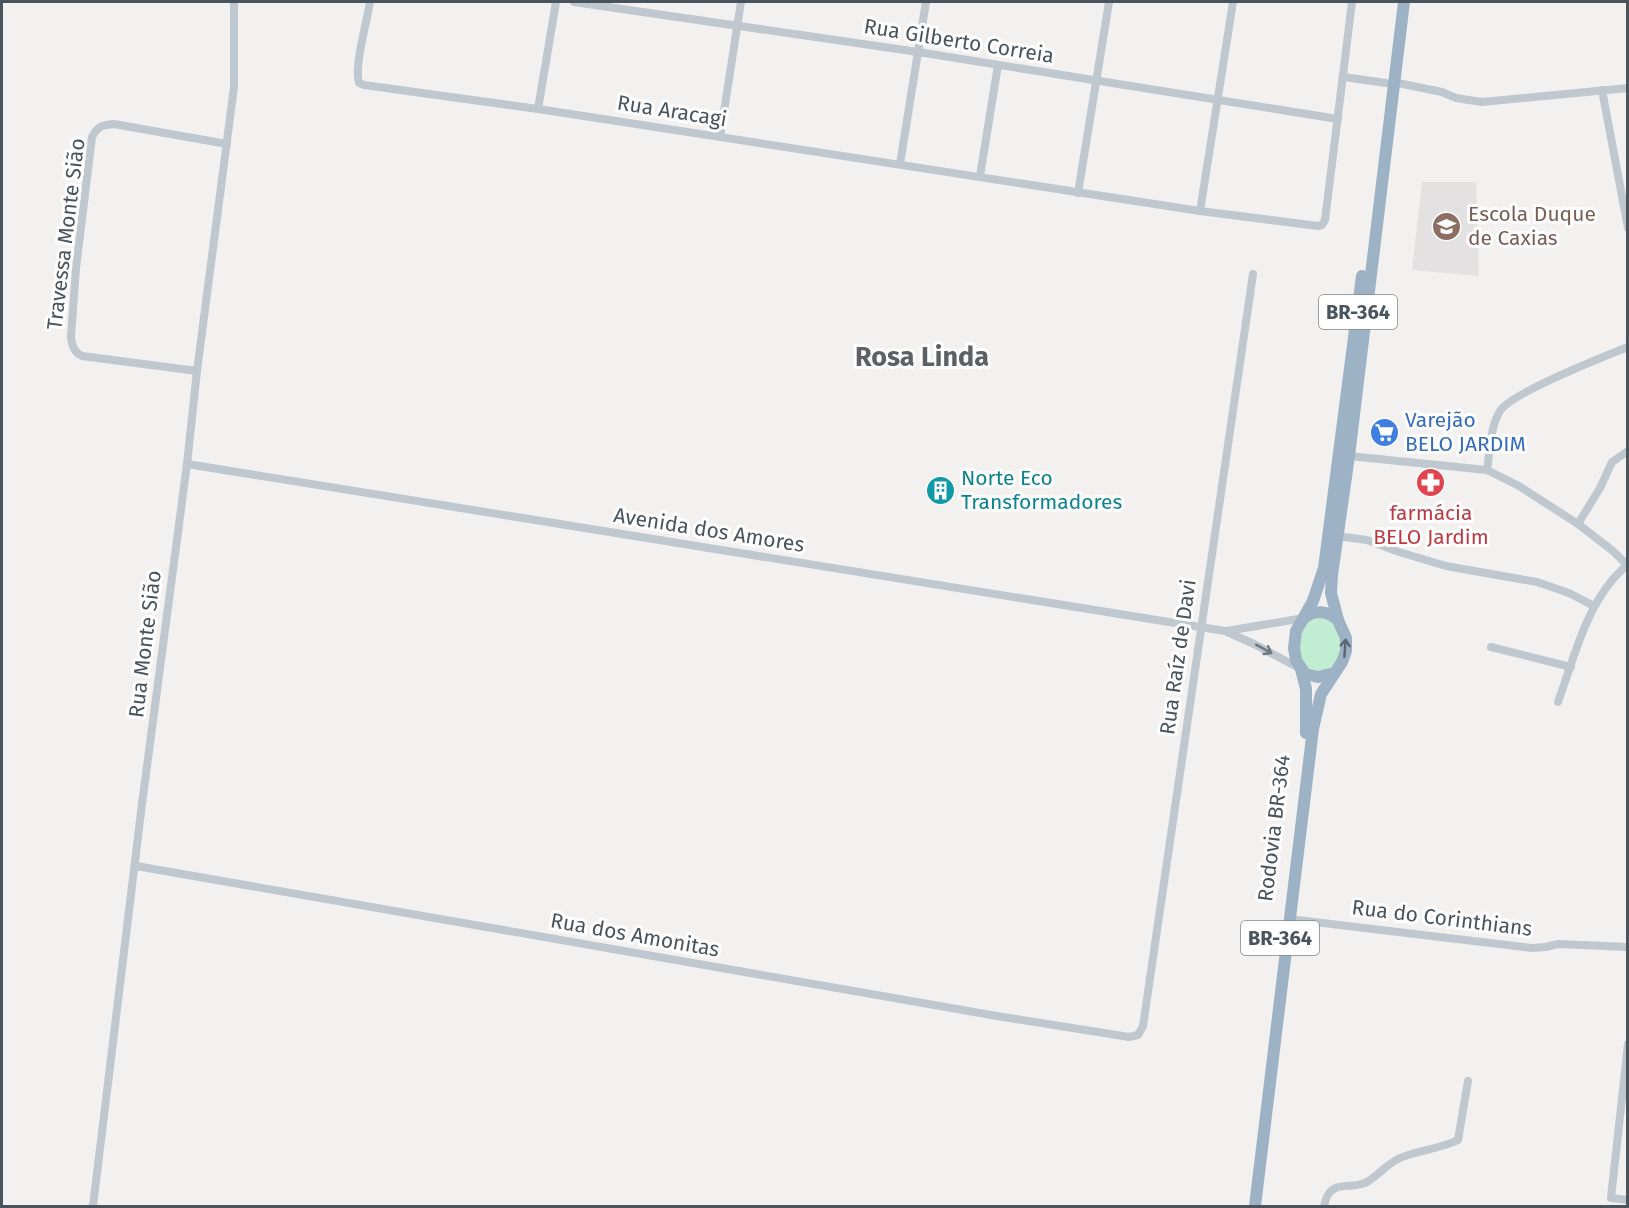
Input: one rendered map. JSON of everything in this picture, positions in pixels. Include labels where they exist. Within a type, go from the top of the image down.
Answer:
[{"type":"highway","name":"BR-364","points":[[1255,1206],[1313,729],[1321,694],[1342,662],[1346,651],[1344,632],[1338,620],[1331,593],[1349,456],[1390,83],[1396,2]]},
{"type":"highway","name":"BR-364","points":[[1301,669],[1294,653],[1294,640],[1320,585],[1324,568],[1390,83],[1404,2]]},
{"type":"highway","points":[[1304,618],[1314,613],[1324,613],[1338,620]]},
{"type":"highway","points":[[1301,669],[1310,676],[1318,678],[1334,673]]},
{"type":"highway","name":"Rodovia BR-364","points":[[1247,1206],[1306,735],[1306,689],[1301,669]]},
{"type":"street","name":"Rua Monte Sião","points":[[93,1206],[187,464],[196,371],[234,87],[234,2]]},
{"type":"street","name":"Rua Aracagi","points":[[370,2],[358,67],[359,83],[371,87],[538,109],[1078,193],[1318,226],[1322,225],[1325,220],[1338,119]]},
{"type":"street","points":[[538,109],[556,2]]},
{"type":"street","name":"Rua Gilberto Correia","points":[[574,2],[918,52],[1338,119]]},
{"type":"street","points":[[720,137],[741,2]]},
{"type":"street","points":[[900,164],[926,2]]},
{"type":"street","points":[[1078,193],[1109,2]]},
{"type":"street","points":[[1200,211],[1233,2]]},
{"type":"street","points":[[1338,119],[1352,2]]},
{"type":"street","points":[[980,176],[998,66]]},
{"type":"street","points":[[1344,78],[1390,83],[1482,102],[1628,88]]},
{"type":"street","points":[[1602,90],[1628,228]]},
{"type":"street","name":"Travessa Monte Sião","points":[[196,371],[82,356],[72,346],[70,337],[76,268],[92,137],[98,127],[114,124],[227,144]]},
{"type":"street","name":"Rua Raíz de Davi","points":[[1130,1037],[1138,1035],[1143,1026],[1253,274]]},
{"type":"street","points":[[1487,470],[1496,420],[1505,405],[1524,393],[1628,346]]},
{"type":"street","points":[[1578,524],[1612,462],[1628,451]]},
{"type":"street","points":[[1349,456],[1487,470],[1519,486],[1578,524],[1613,551],[1627,567],[1613,579],[1594,606],[1558,702]]},
{"type":"street","name":"Avenida dos Amores","points":[[187,464],[1226,631],[1301,669]]},
{"type":"street","points":[[1338,536],[1367,540],[1446,566],[1537,582],[1569,593],[1594,606]]},
{"type":"street","name":"Avenida dos Amores","points":[[1226,631],[1304,618]]},
{"type":"street","points":[[1491,647],[1571,667]]},
{"type":"street","name":"Rua dos Amonitas","points":[[136,866],[710,967],[1130,1037]]},
{"type":"street","name":"Rua do Corinthians","points":[[1289,919],[1532,948],[1558,944],[1628,947]]},
{"type":"street","points":[[1628,1044],[1611,1198],[1628,1200]]},
{"type":"street","points":[[1324,1206],[1328,1196],[1340,1186],[1365,1183],[1397,1159],[1458,1140],[1468,1081]]},
{"type":"shaded area","name":"Escola Duque de Caxias","points":[[1422,182],[1476,182],[1479,276],[1412,270]]},
{"type":"green space","points":[[1326,617],[1339,628],[1341,645],[1338,660],[1325,670],[1306,669],[1298,644],[1302,626],[1306,620]]},
{"type":"place","name":"Escola Duque de Caxias","points":[[1447,226]]},
{"type":"place","name":"Varejão BELO JARDIM","points":[[1384,432]]},
{"type":"place","name":"farmácia BELO Jardim","points":[[1431,482]]},
{"type":"place","name":"Norte Eco Transformadores","points":[[940,490]]},
{"type":"district","name":"Rosa Linda","points":[[922,357]]}]
